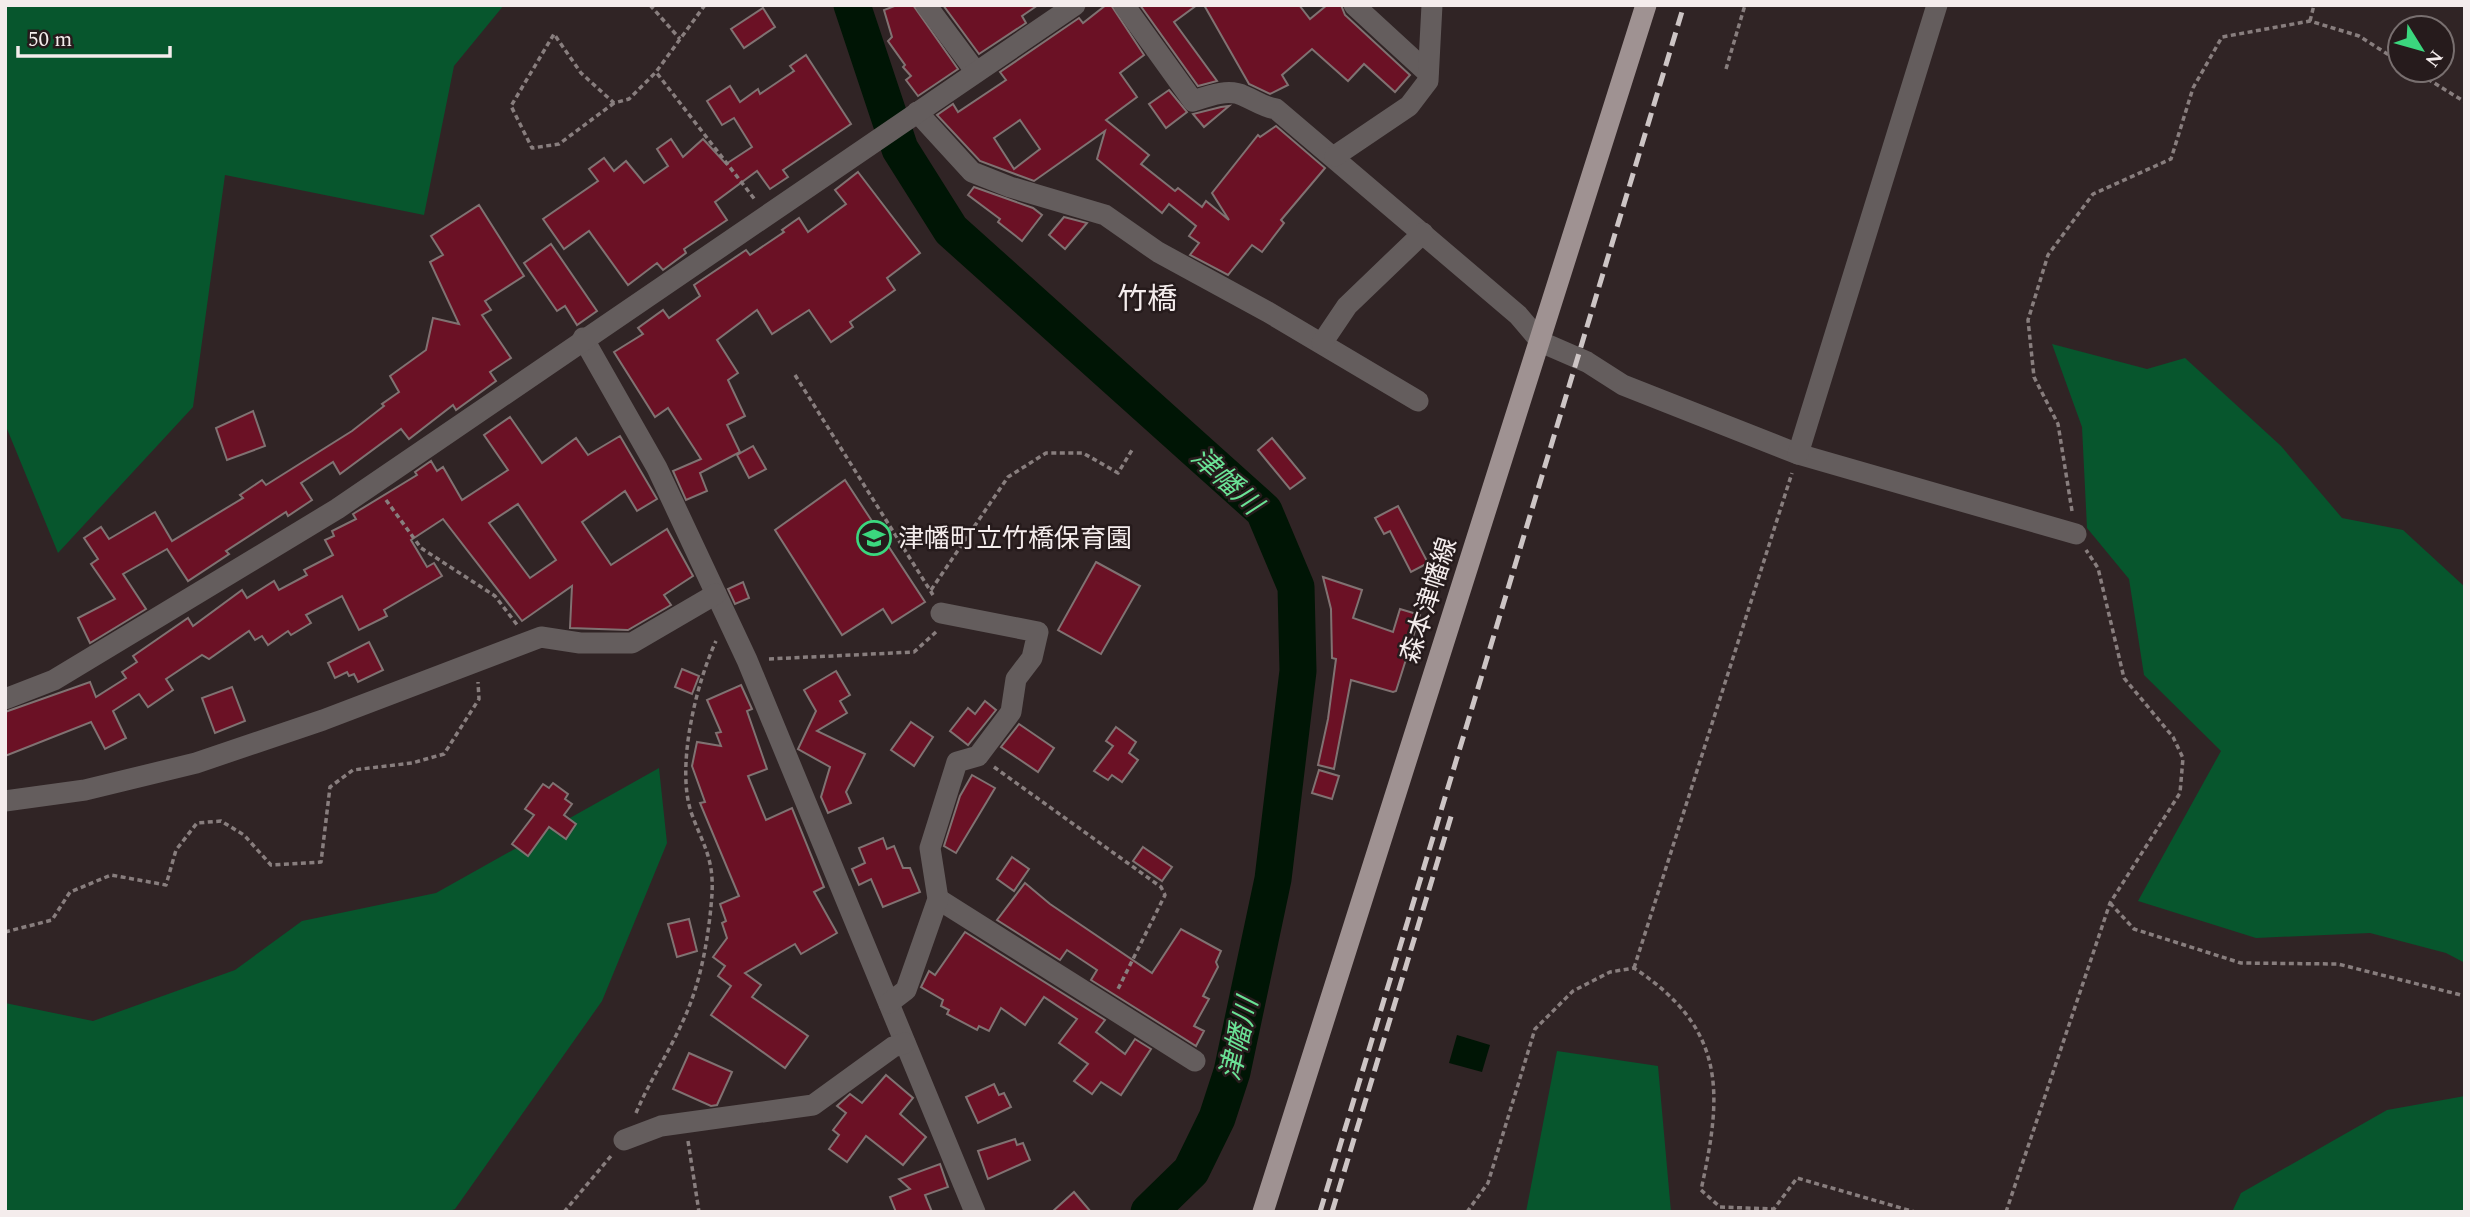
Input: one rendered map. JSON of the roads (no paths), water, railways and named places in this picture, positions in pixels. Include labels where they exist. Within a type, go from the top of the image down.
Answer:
[{"type":"main road","name":"森本津幡線","points":[[1263,1212],[1646,5]]},
{"type":"street","points":[[926,5],[976,72]]},
{"type":"street","points":[[5,699],[54,680],[337,509],[583,338],[1075,5]]},
{"type":"street","points":[[1124,5],[1193,102],[1214,93],[1242,94],[1260,106],[1276,109],[1335,156],[1518,315],[1541,342],[1587,362],[1623,385],[1798,454],[2076,534]]},
{"type":"street","points":[[1354,5],[1428,73]]},
{"type":"street","points":[[1335,156],[1409,106],[1428,81],[1432,5]]},
{"type":"street","points":[[1798,454],[1937,5]]},
{"type":"street","points":[[917,112],[972,172],[1010,187],[1105,215],[1158,253],[1322,343],[1418,401]]},
{"type":"street","points":[[1322,343],[1347,306],[1423,233]]},
{"type":"street","points":[[583,338],[657,468],[747,660],[975,1212]]},
{"type":"street","points":[[5,801],[85,790],[196,763],[323,720],[541,637],[580,643],[632,643],[716,594]]},
{"type":"street","points":[[889,1003],[906,990],[938,899],[930,848],[957,762],[978,756],[1011,712],[1016,679],[1032,657],[1038,632],[940,612]]},
{"type":"street","points":[[938,899],[1195,1061]]},
{"type":"street","points":[[624,1140],[662,1126],[813,1105],[893,1047],[905,1042]]},
{"type":"waterway","name":"津幡川","points":[[852,5],[900,149],[951,230],[1264,511],[1296,587],[1298,671],[1273,879],[1232,1072],[1217,1118],[1191,1171],[1149,1212]]},
{"type":"railway","points":[[1320,1212],[1684,5]]},
{"type":"railway","points":[[1332,1212],[1453,810]]},
{"type":"place","name":"津幡町立竹橋保育園","points":[[874,538]]},
{"type":"district","name":"竹橋","points":[[1147,299]]}]
